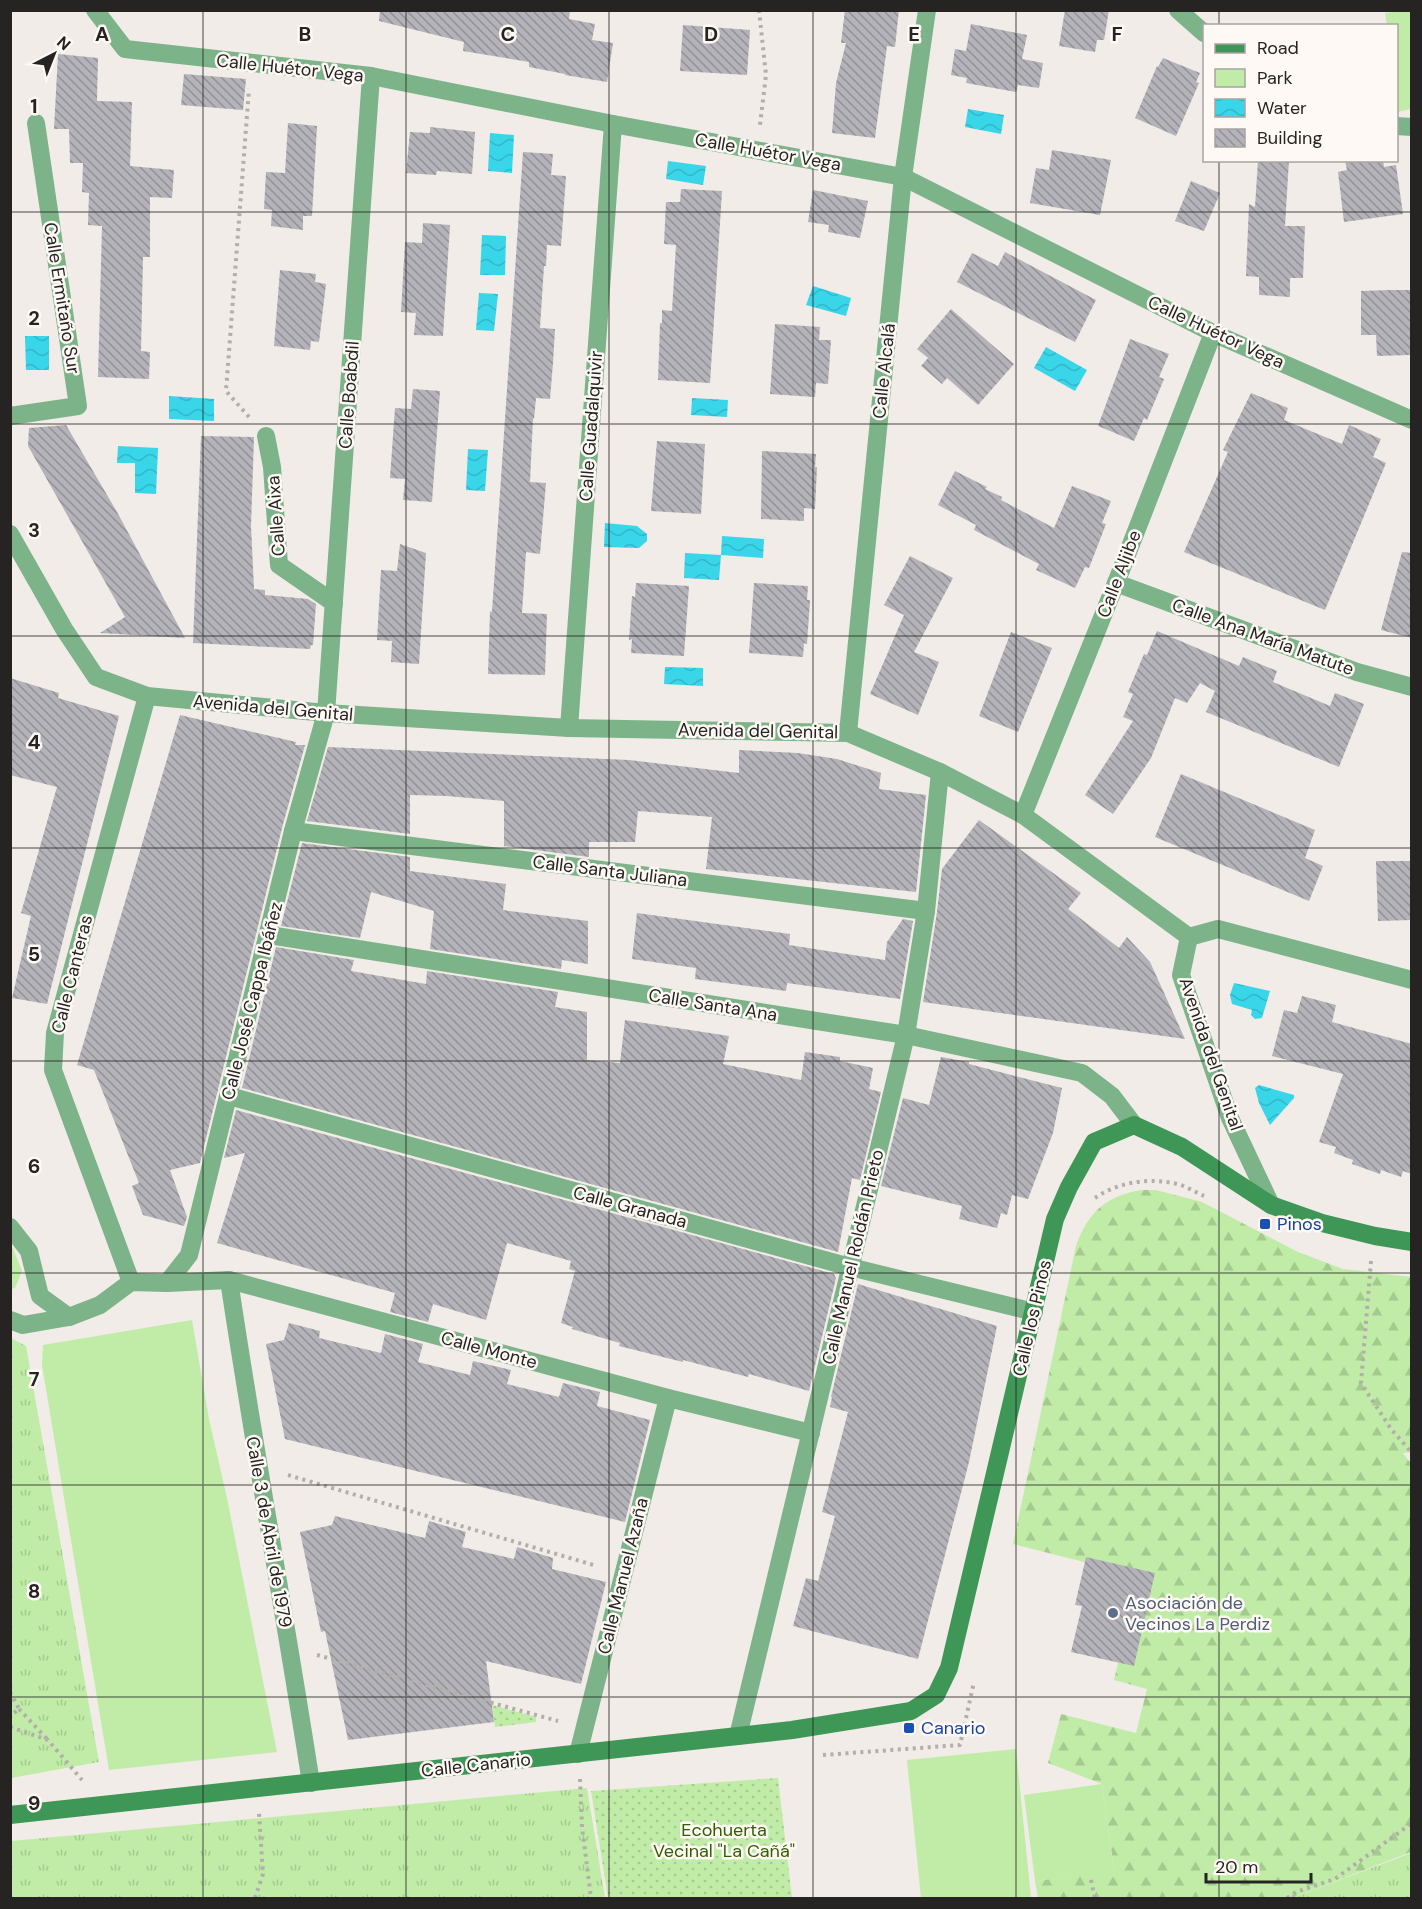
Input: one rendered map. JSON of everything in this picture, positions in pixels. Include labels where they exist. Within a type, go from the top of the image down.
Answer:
[{"type":"street","name":"Calle Huétor Vega","points":[[95,10],[125,49],[371,76],[613,124],[903,177],[1213,333],[1412,420]]},
{"type":"street","name":"Calle Alcalá","points":[[848,733],[903,177],[927,10]]},
{"type":"street","points":[[1178,10],[1203,32]]},
{"type":"street","name":"Calle Boabdil","points":[[326,713],[371,76]]},
{"type":"street","name":"Calle Ermitaño Sur","points":[[10,416],[78,406],[36,123]]},
{"type":"street","name":"Calle Guadalquivir","points":[[569,728],[613,124]]},
{"type":"street","name":"Calle Aljibe","points":[[1023,815],[1213,333]]},
{"type":"street","name":"Calle Aixa","points":[[266,436],[272,467],[279,565],[334,603]]},
{"type":"street","name":"Avenida del Genital","points":[[10,534],[64,629],[96,677],[147,696],[326,713],[569,728],[848,733],[940,772],[1023,815],[1189,937],[1181,975],[1230,1118],[1271,1205]]},
{"type":"street","name":"Calle Ana María Matute","points":[[1116,583],[1357,672],[1412,687]]},
{"type":"street","name":"Calle Canteras","points":[[131,1282],[53,1070],[55,1033],[147,696]]},
{"type":"street","name":"Calle José Cappa Ibáñez","points":[[167,1283],[189,1256],[294,831],[326,713]]},
{"type":"street","name":"Calle Manuel Roldán Prieto","points":[[738,1736],[906,1035],[926,911],[940,772]]},
{"type":"street","name":"Calle Santa Juliana","points":[[294,831],[926,911]]},
{"type":"street","points":[[1189,937],[1218,929],[1412,980]]},
{"type":"street","name":"Calle Santa Ana","points":[[269,935],[906,1035],[1082,1073],[1112,1096],[1134,1125]]},
{"type":"street","name":"Calle Granada","points":[[229,1096],[850,1267],[1034,1312]]},
{"type":"street","points":[[1134,1125],[1182,1147],[1271,1205],[1322,1223],[1412,1242]]},
{"type":"street","name":"Calle los Pinos","points":[[936,1695],[949,1668],[1055,1220],[1069,1187],[1094,1142],[1134,1125]]},
{"type":"street","points":[[10,1227],[29,1251],[40,1296],[69,1317]]},
{"type":"street","name":"Calle Monte","points":[[131,1282],[228,1280],[811,1434]]},
{"type":"street","name":"Calle 3 de Abril de 1979","points":[[228,1280],[311,1783]]},
{"type":"street","points":[[10,1320],[23,1325],[69,1317],[100,1305],[131,1282]]},
{"type":"street","name":"Calle Manuel Azaña","points":[[578,1754],[668,1398]]},
{"type":"street","name":"Calle Canario","points":[[10,1815],[792,1730],[911,1711],[936,1695]]},
{"type":"path","points":[[758,150],[766,75],[759,10]]},
{"type":"path","points":[[251,64],[226,391],[266,436]]},
{"type":"path","points":[[1090,1202],[1099,1195],[1120,1186],[1140,1181],[1160,1181],[1180,1185],[1207,1198]]},
{"type":"path","points":[[1375,1236],[1361,1383],[1391,1429],[1412,1453]]},
{"type":"path","points":[[1361,1262],[1381,1265]]},
{"type":"path","points":[[257,1466],[624,1574]]},
{"type":"path","points":[[290,1648],[476,1701],[584,1728]]},
{"type":"path","points":[[819,1755],[960,1745],[975,1677]]},
{"type":"path","points":[[10,1692],[19,1709],[81,1778],[98,1806]]},
{"type":"path","points":[[10,1716],[19,1709]]},
{"type":"path","points":[[10,1727],[48,1740]]},
{"type":"path","points":[[578,1754],[582,1827],[591,1899]]},
{"type":"path","points":[[255,1899],[263,1874],[257,1789]]},
{"type":"path","points":[[1287,1899],[1296,1892],[1335,1879],[1412,1823]]},
{"type":"path","points":[[1091,1880],[1095,1899]]},
{"type":"green space","points":[[1411,11],[1411,109],[1398,112],[1398,24],[1387,24],[1385,13]]},
{"type":"green space","points":[[1141,1190],[1156,1190],[1202,1202],[1298,1252],[1343,1269],[1411,1277],[1412,1452],[1403,1453],[1412,1465],[1411,1852],[1292,1898],[1038,1898],[1035,1881],[1114,1870],[1102,1784],[1048,1763],[1061,1714],[1136,1733],[1147,1689],[1114,1680],[1139,1576],[1013,1544],[1076,1246],[1086,1224],[1100,1207],[1118,1196]]},
{"type":"green space","points":[[10,1241],[22,1271],[15,1288],[11,1289]]},
{"type":"green space","points":[[192,1320],[209,1419],[227,1498],[277,1752],[109,1770],[42,1365],[43,1345]]},
{"type":"green space","points":[[11,1338],[26,1346],[99,1762],[11,1778]]},
{"type":"green space","points":[[492,1705],[536,1717],[536,1722],[495,1727]]},
{"type":"green space","points":[[1016,1749],[1031,1898],[921,1898],[907,1760]]},
{"type":"green space","name":"Ecohuerta Vecinal \"La Cañá\"","points":[[778,1778],[792,1898],[608,1898],[591,1791]]},
{"type":"green space","points":[[1102,1784],[1114,1871],[1035,1881],[1024,1795]]},
{"type":"green space","points":[[587,1788],[605,1898],[11,1898],[11,1841]]},
{"type":"green space","points":[[1411,1853],[1411,1898],[1292,1898]]},
{"type":"water","points":[[968,109],[1004,115],[1001,134],[965,127]]},
{"type":"water","points":[[490,133],[514,135],[512,173],[488,171]]},
{"type":"water","points":[[668,161],[706,166],[703,185],[666,179]]},
{"type":"water","points":[[482,235],[506,236],[505,275],[480,275]]},
{"type":"water","points":[[813,286],[851,298],[846,316],[806,305]]},
{"type":"water","points":[[479,293],[498,294],[494,331],[476,330]]},
{"type":"water","points":[[25,336],[49,336],[49,370],[26,370]]},
{"type":"water","points":[[1046,347],[1087,370],[1075,391],[1034,368]]},
{"type":"water","points":[[169,396],[214,399],[214,421],[169,419]]},
{"type":"water","points":[[692,398],[728,400],[727,417],[691,415]]},
{"type":"water","points":[[118,446],[158,448],[156,494],[135,493],[135,463],[117,463]]},
{"type":"water","points":[[468,449],[488,450],[485,491],[466,490]]},
{"type":"water","points":[[605,523],[637,526],[647,534],[647,541],[639,548],[604,547]]},
{"type":"water","points":[[722,536],[764,539],[763,558],[721,555]]},
{"type":"water","points":[[685,553],[721,555],[719,580],[684,578]]},
{"type":"water","points":[[665,667],[703,668],[703,686],[664,684]]},
{"type":"water","points":[[1234,983],[1270,991],[1262,1018],[1255,1019],[1251,1015],[1252,1010],[1232,1004],[1230,995]]},
{"type":"water","points":[[1259,1085],[1294,1095],[1294,1098],[1270,1125],[1259,1103],[1255,1088]]},
{"type":"building","points":[[380,10],[570,10],[569,19],[595,24],[592,40],[613,43],[607,82],[529,67],[529,62],[463,51],[464,42],[379,21]]},
{"type":"building","points":[[845,10],[899,10],[895,47],[887,46],[875,138],[832,133],[836,83],[846,43],[841,43]]},
{"type":"building","points":[[1065,10],[1109,10],[1104,40],[1097,40],[1095,52],[1059,46]]},
{"type":"building","points":[[971,24],[1027,35],[1022,59],[1043,63],[1039,88],[1018,85],[1016,92],[966,83],[967,78],[951,75],[955,49],[966,51]]},
{"type":"building","points":[[683,25],[750,30],[747,75],[680,71]]},
{"type":"building","points":[[58,54],[98,58],[97,101],[132,102],[130,166],[174,170],[172,198],[150,197],[150,257],[143,257],[141,351],[150,352],[149,379],[98,377],[102,226],[88,225],[89,193],[82,192],[83,163],[70,163],[69,129],[54,129]]},
{"type":"building","points":[[1163,58],[1200,73],[1196,82],[1199,83],[1176,136],[1135,118],[1157,66]]},
{"type":"building","points":[[184,74],[246,79],[243,110],[181,105]]},
{"type":"building","points":[[288,123],[317,126],[312,216],[303,216],[303,230],[271,226],[272,210],[264,209],[266,172],[285,173]]},
{"type":"building","points":[[430,127],[475,132],[472,174],[437,171],[436,175],[406,173],[410,132],[430,133]]},
{"type":"building","points":[[1052,150],[1111,160],[1100,215],[1030,203],[1036,168],[1049,170]]},
{"type":"building","points":[[523,152],[553,154],[551,175],[566,176],[561,246],[547,245],[546,266],[544,266],[540,328],[555,329],[553,363],[550,399],[536,398],[530,482],[546,483],[540,554],[526,552],[522,613],[547,614],[545,675],[488,674],[490,611],[492,612]]},
{"type":"building","points":[[1258,162],[1289,162],[1285,226],[1305,226],[1303,278],[1290,278],[1290,297],[1259,295],[1259,277],[1246,276],[1249,204],[1255,207]]},
{"type":"building","points":[[1345,162],[1383,162],[1384,167],[1396,165],[1403,214],[1344,222],[1338,172],[1347,170]]},
{"type":"building","points":[[1191,181],[1220,193],[1204,231],[1175,221]]},
{"type":"building","points":[[681,189],[722,191],[710,383],[658,380],[660,323],[662,323],[662,310],[672,311],[676,245],[664,244],[666,202],[680,202]]},
{"type":"building","points":[[813,190],[868,201],[860,238],[828,232],[829,225],[808,222]]},
{"type":"building","points":[[423,223],[450,225],[443,336],[414,335],[416,313],[401,312],[405,242],[422,243]]},
{"type":"building","points":[[1005,252],[1096,300],[1075,342],[957,282],[972,253],[998,266]]},
{"type":"building","points":[[280,270],[316,274],[315,282],[326,284],[319,342],[311,341],[310,350],[274,346]]},
{"type":"building","points":[[1412,290],[1410,355],[1377,356],[1376,335],[1361,335],[1361,291]]},
{"type":"building","points":[[951,309],[1014,364],[978,405],[947,378],[942,384],[921,366],[928,358],[917,349]]},
{"type":"building","points":[[775,324],[820,327],[819,340],[831,340],[828,384],[816,383],[815,397],[770,394]]},
{"type":"building","points":[[1130,339],[1169,354],[1159,377],[1164,379],[1147,420],[1144,418],[1134,441],[1098,426]]},
{"type":"building","points":[[413,389],[440,391],[432,502],[403,500],[405,479],[390,478],[395,408],[411,409]]},
{"type":"building","points":[[1251,393],[1288,408],[1284,420],[1342,444],[1349,425],[1381,439],[1373,457],[1386,463],[1325,610],[1184,552],[1228,452],[1223,450]]},
{"type":"building","points":[[66,425],[117,512],[185,638],[100,633],[125,617],[28,446],[29,428]]},
{"type":"building","points":[[201,436],[254,437],[251,526],[254,589],[265,590],[265,595],[308,599],[316,604],[313,645],[310,649],[193,643]]},
{"type":"building","points":[[657,441],[705,444],[701,514],[651,511]]},
{"type":"building","points":[[762,451],[816,454],[815,509],[804,508],[804,521],[761,519]]},
{"type":"building","points":[[955,471],[987,487],[985,489],[1002,497],[1001,500],[1054,528],[1072,486],[1111,501],[1102,523],[1106,524],[1089,568],[1085,567],[1075,588],[1036,570],[1039,564],[974,530],[976,525],[938,505]]},
{"type":"building","points":[[400,544],[426,553],[419,664],[391,662],[392,641],[377,640],[381,570],[397,571]]},
{"type":"building","points":[[1402,552],[1412,553],[1412,638],[1381,630]]},
{"type":"building","points":[[910,556],[953,578],[914,652],[939,662],[918,715],[870,694],[904,615],[884,605]]},
{"type":"building","points":[[636,583],[689,586],[684,656],[631,653],[632,639],[629,640],[632,596],[635,597]]},
{"type":"building","points":[[754,583],[808,586],[807,600],[810,600],[807,644],[804,643],[803,657],[749,653]]},
{"type":"building","points":[[1157,631],[1239,666],[1243,657],[1277,671],[1273,682],[1330,706],[1335,693],[1364,704],[1339,767],[1206,712],[1215,691],[1200,683],[1187,703],[1175,698],[1151,758],[1113,814],[1085,795],[1133,721],[1123,717],[1133,694],[1128,692],[1144,654],[1147,655]]},
{"type":"building","points":[[1011,632],[1052,648],[1018,732],[979,716]]},
{"type":"building","points":[[10,678],[59,693],[58,698],[119,716],[47,1004],[12,998],[31,916],[21,913],[57,787],[10,775]]},
{"type":"building","points":[[180,715],[296,742],[295,745],[305,745],[282,828],[200,1163],[170,1170],[187,1217],[184,1226],[143,1215],[132,1186],[139,1183],[94,1070],[77,1065]]},
{"type":"building","points":[[328,747],[629,760],[739,773],[739,750],[798,753],[837,759],[881,773],[879,789],[926,795],[916,892],[706,869],[712,817],[638,811],[635,842],[589,842],[589,857],[504,846],[504,801],[410,795],[410,834],[307,821]]},
{"type":"building","points":[[1181,774],[1315,830],[1305,858],[1323,866],[1309,901],[1155,837]]},
{"type":"building","points":[[979,820],[1081,893],[1068,909],[1119,948],[1127,937],[1150,962],[1185,1039],[923,1002],[942,869]]},
{"type":"building","points":[[302,843],[410,857],[410,871],[506,884],[503,910],[588,921],[588,964],[562,960],[561,969],[430,949],[434,911],[371,892],[360,938],[281,926]]},
{"type":"building","points":[[1376,861],[1412,861],[1412,920],[1378,921]]},
{"type":"building","points":[[637,913],[790,934],[789,945],[885,960],[887,942],[903,919],[913,921],[900,999],[787,983],[786,991],[695,979],[696,968],[632,959]]},
{"type":"building","points":[[276,947],[354,960],[351,971],[426,984],[427,971],[558,992],[555,1007],[587,1012],[587,1060],[620,1063],[625,1020],[729,1036],[723,1064],[801,1080],[805,1052],[840,1057],[840,1061],[873,1068],[869,1089],[881,1092],[860,1180],[852,1178],[838,1252],[242,1088]]},
{"type":"building","points":[[1302,996],[1336,1005],[1332,1022],[1412,1044],[1412,1174],[1403,1171],[1401,1177],[1381,1170],[1380,1174],[1352,1164],[1353,1160],[1334,1153],[1336,1147],[1319,1142],[1343,1074],[1272,1056],[1284,1010],[1297,1013]]},
{"type":"building","points":[[941,1057],[969,1062],[969,1064],[1062,1088],[1053,1133],[1028,1199],[1012,1195],[1007,1215],[1001,1213],[997,1228],[959,1219],[962,1206],[881,1186],[903,1098],[929,1105]]},
{"type":"building","points":[[236,1110],[834,1274],[836,1278],[809,1391],[749,1374],[748,1377],[619,1346],[620,1343],[572,1329],[573,1327],[561,1323],[575,1271],[569,1269],[571,1261],[507,1243],[486,1320],[433,1304],[428,1322],[390,1312],[395,1293],[217,1243],[245,1153],[224,1158]]},
{"type":"building","points":[[858,1284],[997,1326],[969,1462],[918,1659],[793,1626],[806,1578],[818,1581],[835,1516],[822,1512],[848,1412],[830,1407]]},
{"type":"building","points":[[289,1323],[320,1331],[319,1338],[381,1353],[385,1334],[423,1344],[418,1362],[470,1375],[473,1361],[511,1370],[507,1384],[559,1397],[563,1383],[600,1392],[597,1406],[650,1420],[625,1522],[285,1439],[266,1344],[284,1340]]},
{"type":"building","points":[[335,1516],[425,1538],[429,1521],[466,1532],[462,1547],[514,1559],[517,1547],[553,1558],[552,1569],[606,1582],[581,1684],[486,1661],[494,1722],[348,1740],[325,1631],[321,1632],[300,1532],[332,1525]]},
{"type":"building","name":"Asociación de Vecinos La Perdiz","points":[[1086,1557],[1155,1573],[1134,1666],[1071,1652],[1082,1606],[1075,1605]]},
{"type":"place","name":"Pinos","points":[[1265,1224]]},
{"type":"place","name":"Asociación de Vecinos La Perdiz","points":[[1113,1613]]},
{"type":"place","name":"Canario","points":[[909,1728]]}]
